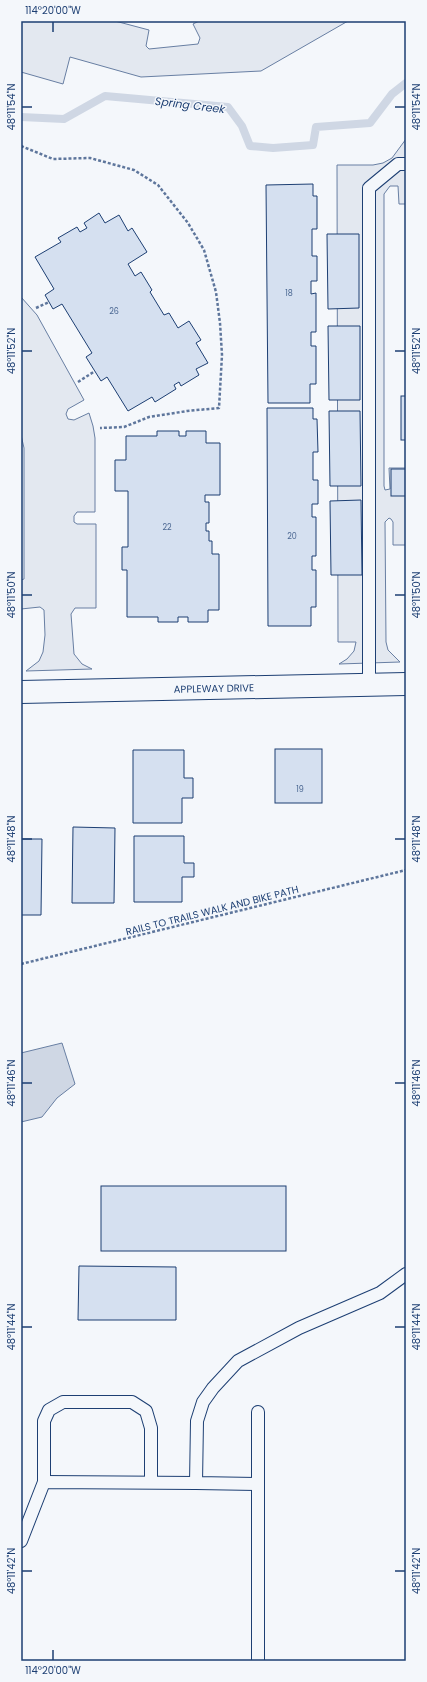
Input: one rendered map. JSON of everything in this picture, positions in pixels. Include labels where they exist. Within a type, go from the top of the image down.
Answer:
[{"type":"street","name":"APPLEWAY DRIVE","points":[[21,692],[369,683],[406,684]]},
{"type":"lane","points":[[369,683],[369,188],[398,164],[406,164]]},
{"type":"lane","points":[[196,1483],[197,1421],[203,1402],[213,1388],[238,1361],[299,1328],[380,1293],[406,1274]]},
{"type":"lane","points":[[21,1541],[44,1482],[44,1421],[49,1410],[63,1402],[132,1402],[146,1411],[151,1428],[151,1482]]},
{"type":"lane","points":[[258,1412],[258,1661]]},
{"type":"lane","points":[[44,1482],[258,1484]]},
{"type":"path","points":[[21,146],[53,159],[90,158],[117,164],[134,170],[158,185],[188,223],[204,250],[216,292],[222,355],[219,408],[149,417],[124,427],[100,428]]},
{"type":"path","points":[[36,308],[49,302]]},
{"type":"path","points":[[78,382],[95,372]]},
{"type":"path","name":"RAILS TO TRAILS WALK AND BIKE PATH","points":[[21,964],[406,870]]},
{"type":"shaded area","points":[[21,21],[115,21],[149,30],[146,46],[149,49],[198,44],[200,38],[193,24],[199,21],[348,21],[261,71],[141,77],[70,57],[63,84],[21,72]]},
{"type":"shaded area","points":[[406,139],[406,204],[399,204],[398,186],[390,186],[384,194],[385,490],[390,489],[389,468],[406,468],[406,545],[393,545],[393,522],[389,518],[385,522],[386,642],[388,650],[400,662],[339,664],[347,659],[354,651],[356,642],[338,642],[337,165],[373,165],[383,163],[392,158]]},
{"type":"shaded area","points":[[21,297],[37,315],[84,400],[68,409],[66,414],[68,419],[74,420],[89,413],[93,426],[95,438],[95,512],[77,512],[74,516],[74,522],[77,524],[96,524],[96,608],[75,608],[71,614],[74,654],[82,664],[92,669],[26,671],[39,661],[43,652],[45,635],[44,610],[40,607],[21,609],[21,580],[24,579],[24,448],[21,435]]},
{"type":"shaded area","points":[[62,1043],[75,1084],[57,1098],[42,1117],[21,1122],[21,1053]]},
{"type":"building","points":[[313,184],[313,196],[317,196],[317,229],[312,229],[312,256],[317,256],[317,281],[311,281],[311,294],[316,293],[316,332],[311,332],[311,346],[316,346],[316,384],[310,384],[310,403],[268,403],[266,185]]},
{"type":"building","points":[[99,213],[105,223],[119,215],[128,231],[132,228],[147,252],[128,264],[135,276],[141,272],[152,290],[150,292],[164,315],[169,313],[178,328],[189,321],[201,340],[196,343],[208,363],[196,369],[199,375],[181,386],[179,382],[174,385],[176,389],[155,402],[152,397],[128,411],[107,377],[101,381],[86,357],[92,353],[62,304],[53,309],[45,295],[54,289],[35,257],[61,242],[58,238],[77,227],[80,232],[87,228],[84,223]]},
{"type":"building","points":[[327,234],[359,234],[359,308],[328,309]]},
{"type":"building","points":[[328,326],[360,326],[360,400],[329,400]]},
{"type":"building","points":[[401,396],[406,396],[406,440],[401,440]]},
{"type":"building","points":[[267,408],[313,408],[313,419],[317,419],[318,452],[313,452],[313,480],[318,480],[318,504],[312,504],[312,517],[316,517],[316,556],[312,556],[312,570],[316,570],[316,607],[311,607],[311,626],[268,626]]},
{"type":"building","points":[[329,411],[360,411],[361,486],[330,486]]},
{"type":"building","points":[[157,431],[179,431],[179,436],[186,436],[186,431],[206,431],[206,443],[220,443],[220,495],[205,495],[205,502],[209,502],[209,523],[206,523],[206,531],[209,531],[209,541],[212,541],[212,554],[219,554],[219,610],[208,610],[208,622],[188,622],[188,617],[178,617],[178,622],[158,622],[158,617],[127,617],[127,570],[122,570],[122,547],[128,547],[128,491],[115,491],[115,460],[126,460],[126,436],[157,436]]},
{"type":"building","points":[[391,469],[406,469],[406,496],[391,496]]},
{"type":"building","points":[[361,500],[362,575],[331,575],[330,501]]},
{"type":"building","points":[[275,749],[322,749],[322,803],[275,803]]},
{"type":"building","points":[[133,750],[184,750],[184,778],[193,778],[193,798],[182,798],[182,823],[133,823]]},
{"type":"building","points":[[73,827],[115,828],[114,903],[72,903]]},
{"type":"building","points":[[134,836],[184,836],[184,863],[194,863],[194,877],[182,877],[182,902],[134,902]]},
{"type":"building","points":[[21,839],[42,839],[41,915],[21,915]]},
{"type":"building","points":[[101,1186],[286,1186],[286,1251],[101,1251]]},
{"type":"building","points":[[79,1266],[176,1267],[176,1320],[78,1320]]},
{"type":"waterway","name":"Spring Creek","points":[[21,117],[64,119],[105,96],[228,107],[242,126],[250,146],[273,148],[313,145],[316,127],[370,123],[392,94],[406,83]]}]
